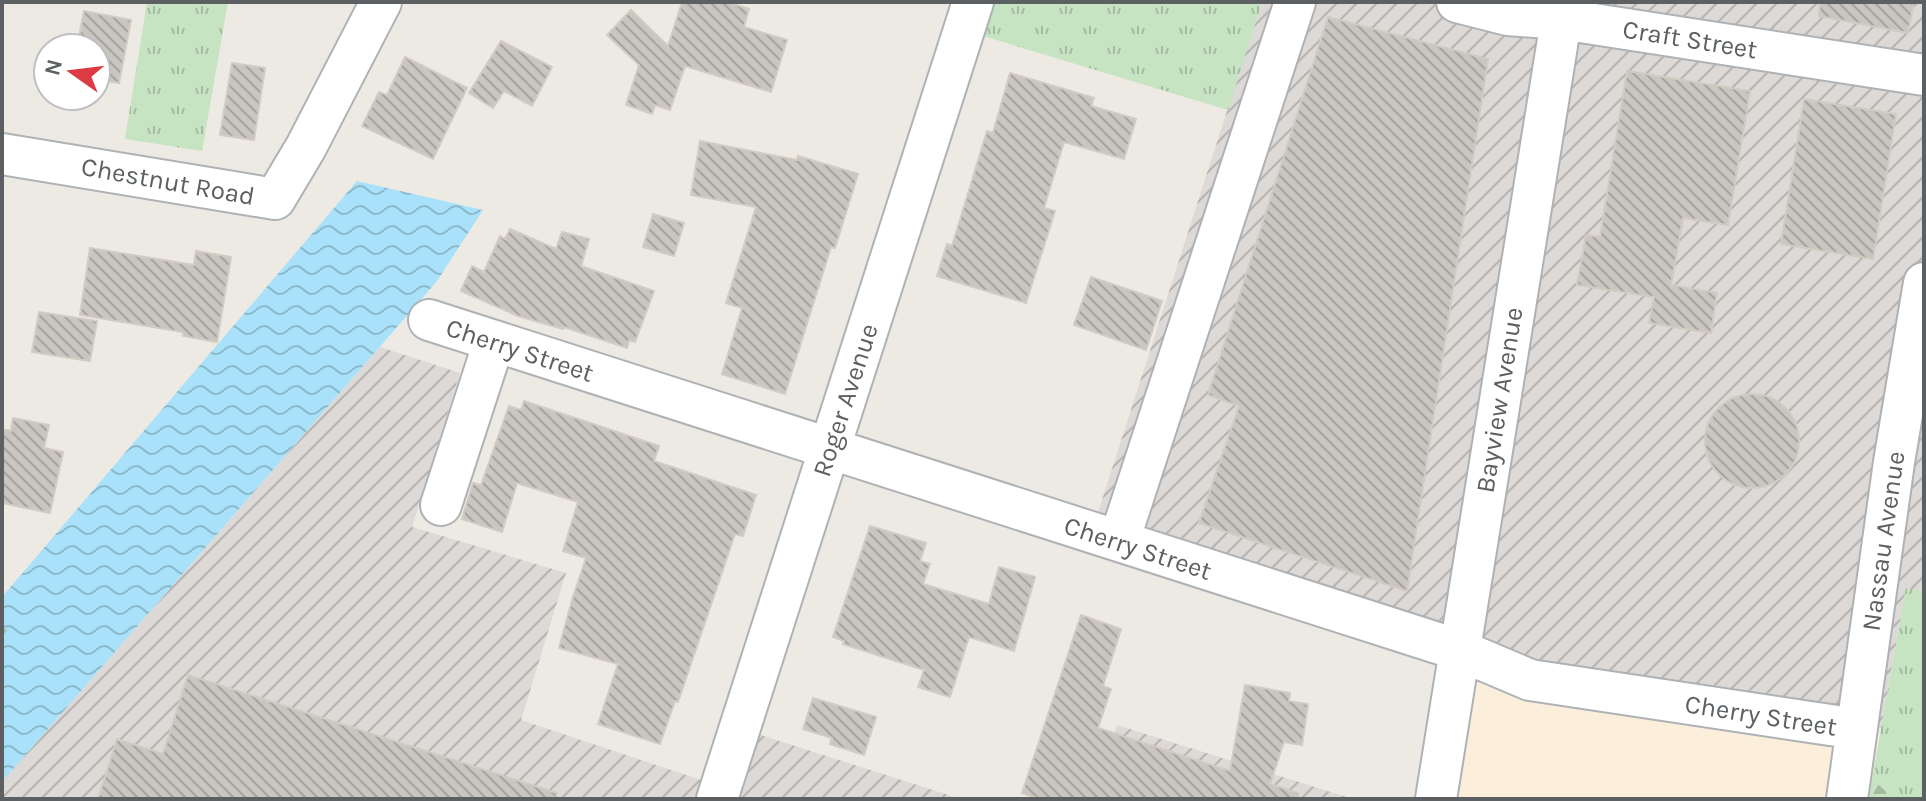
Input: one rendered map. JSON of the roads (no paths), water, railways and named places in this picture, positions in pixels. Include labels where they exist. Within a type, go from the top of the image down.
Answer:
[{"type":"street","name":"Chestnut Road","points":[[2,154],[275,199],[306,147],[381,2]]},
{"type":"street","name":"Roger Avenue","points":[[717,799],[973,2]]},
{"type":"street","points":[[1119,541],[1295,2]]},
{"type":"street","name":"Craft Street","points":[[1457,2],[1508,15],[1562,10],[1924,75]]},
{"type":"street","name":"Bayview Avenue","points":[[1436,799],[1562,10]]},
{"type":"street","name":"Nassau Avenue","points":[[1847,799],[1894,462],[1924,283]]},
{"type":"street","name":"Cherry Street","points":[[429,320],[1459,650],[1530,680],[1857,729]]},
{"type":"street","points":[[441,505],[494,342]]},
{"type":"water","points":[[357,181],[483,210],[437,281],[2,782],[2,597]]}]
